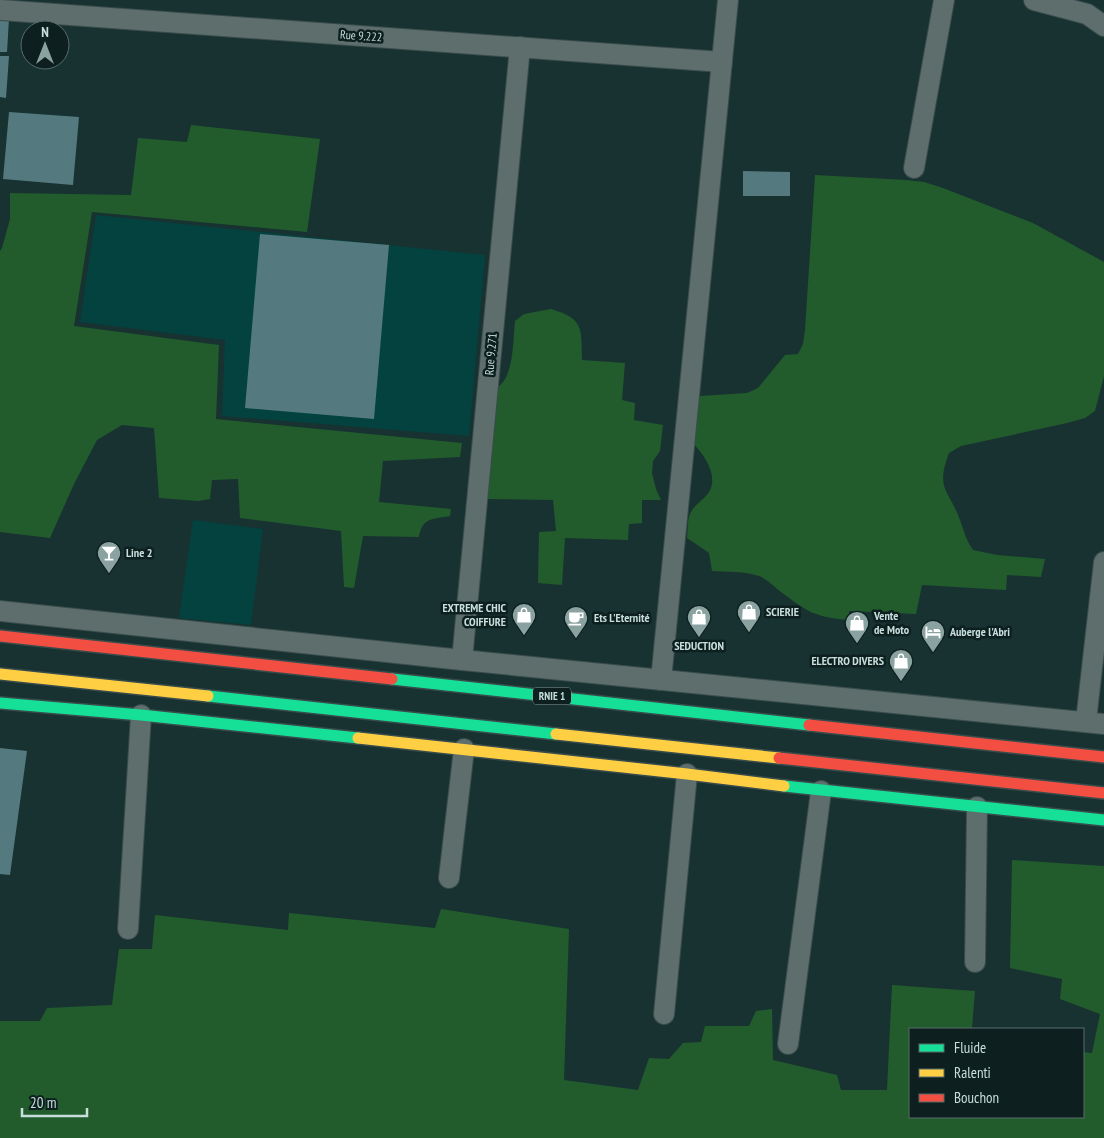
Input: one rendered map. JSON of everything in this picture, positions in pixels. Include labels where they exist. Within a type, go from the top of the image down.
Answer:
[{"type":"main road","name":"RNIE 1","points":[[0,636],[1104,757]]},
{"type":"main road","points":[[0,674],[1104,793]]},
{"type":"main road","points":[[0,703],[141,715],[464,749],[821,791],[1104,820]]},
{"type":"street","points":[[661,680],[728,0]]},
{"type":"street","points":[[914,168],[944,0]]},
{"type":"street","points":[[1034,0],[1088,14],[1104,26]]},
{"type":"street","name":"Rue 9.222","points":[[0,10],[722,62]]},
{"type":"street","name":"Rue 9.271","points":[[462,660],[520,47]]},
{"type":"street","points":[[0,611],[462,660],[1095,722],[1104,562]]},
{"type":"street","points":[[128,929],[141,715]]},
{"type":"street","points":[[449,878],[464,749]]},
{"type":"street","points":[[664,1014],[687,774]]},
{"type":"street","points":[[788,1044],[821,791]]},
{"type":"street","points":[[975,962],[977,807]]},
{"type":"shaded area","points":[[96,215],[485,255],[469,436],[222,416],[225,340],[80,322]]},
{"type":"shaded area","points":[[193,520],[263,529],[251,625],[179,618]]},
{"type":"green space","points":[[191,125],[320,139],[307,232],[92,212],[74,326],[219,345],[216,419],[462,443],[460,457],[383,461],[379,502],[451,509],[450,516],[426,522],[419,537],[363,536],[354,588],[344,587],[341,531],[240,518],[238,479],[212,480],[210,499],[198,501],[159,498],[154,428],[122,425],[97,440],[74,484],[50,538],[0,532],[0,251],[10,219],[10,193],[131,195],[138,138],[187,142]]},
{"type":"green space","points":[[815,175],[924,182],[1033,223],[1104,262],[1104,376],[1095,411],[1085,418],[1067,423],[961,446],[949,453],[943,475],[945,489],[973,550],[997,555],[1045,559],[1041,577],[1007,575],[1006,590],[922,585],[916,614],[849,611],[849,620],[837,619],[819,615],[805,609],[765,579],[754,574],[712,571],[709,553],[687,538],[690,515],[712,486],[711,472],[706,459],[693,443],[699,396],[747,393],[758,388],[785,355],[798,354],[803,344]]},
{"type":"green space","points":[[551,309],[570,317],[579,327],[582,340],[582,360],[625,363],[622,400],[635,403],[634,420],[663,425],[660,451],[653,461],[652,473],[661,500],[642,500],[642,523],[629,524],[628,540],[565,538],[562,585],[538,583],[539,532],[556,531],[553,500],[486,499],[497,387],[503,383],[510,367],[515,321],[524,314]]},
{"type":"green space","points":[[1012,860],[1104,866],[1104,1138],[0,1138],[0,1021],[40,1021],[47,1008],[112,1005],[119,949],[152,949],[155,915],[288,930],[289,913],[435,928],[441,909],[569,929],[564,1080],[638,1090],[649,1058],[669,1059],[683,1043],[701,1042],[705,1026],[749,1026],[756,1011],[772,1009],[773,1060],[837,1075],[841,1090],[887,1090],[892,985],[975,991],[972,1028],[909,1028],[909,1118],[1084,1118],[1084,1052],[1092,1053],[1100,1014],[1060,999],[1062,979],[1010,968]]},
{"type":"building","points":[[0,19],[9,19],[7,52],[0,52]]},
{"type":"building","points":[[0,56],[9,56],[6,98],[0,97]]},
{"type":"building","points":[[9,112],[79,117],[73,185],[3,179]]},
{"type":"building","points":[[743,171],[790,172],[790,196],[743,196]]},
{"type":"building","points":[[260,234],[389,245],[374,419],[245,408]]},
{"type":"building","points":[[0,748],[27,751],[10,875],[0,874]]},
{"type":"traffic: fast","points":[[392,679],[809,725]]},
{"type":"traffic: fast","points":[[208,696],[556,734]]},
{"type":"traffic: fast","points":[[0,703],[141,715],[358,738]]},
{"type":"traffic: fast","points":[[784,786],[1104,820]]},
{"type":"traffic: slow","points":[[0,674],[208,696]]},
{"type":"traffic: slow","points":[[556,734],[779,758]]},
{"type":"traffic: slow","points":[[358,738],[784,786]]},
{"type":"traffic: jam","points":[[0,636],[392,679]]},
{"type":"traffic: jam","points":[[809,725],[1104,757]]},
{"type":"traffic: jam","points":[[779,758],[1104,793]]},
{"type":"place","name":"Line 2","points":[[109,574]]},
{"type":"place","name":"SCIERIE","points":[[749,633]]},
{"type":"place","name":"EXTREME CHIC COIFFURE","points":[[524,636]]},
{"type":"place","name":"SEDUCTION","points":[[699,638]]},
{"type":"place","name":"Ets L'Eternité","points":[[576,639]]},
{"type":"place","name":"Vente de Moto","points":[[857,644]]},
{"type":"place","name":"Auberge l'Abri","points":[[933,653]]},
{"type":"place","name":"ELECTRO DIVERS","points":[[901,682]]}]
